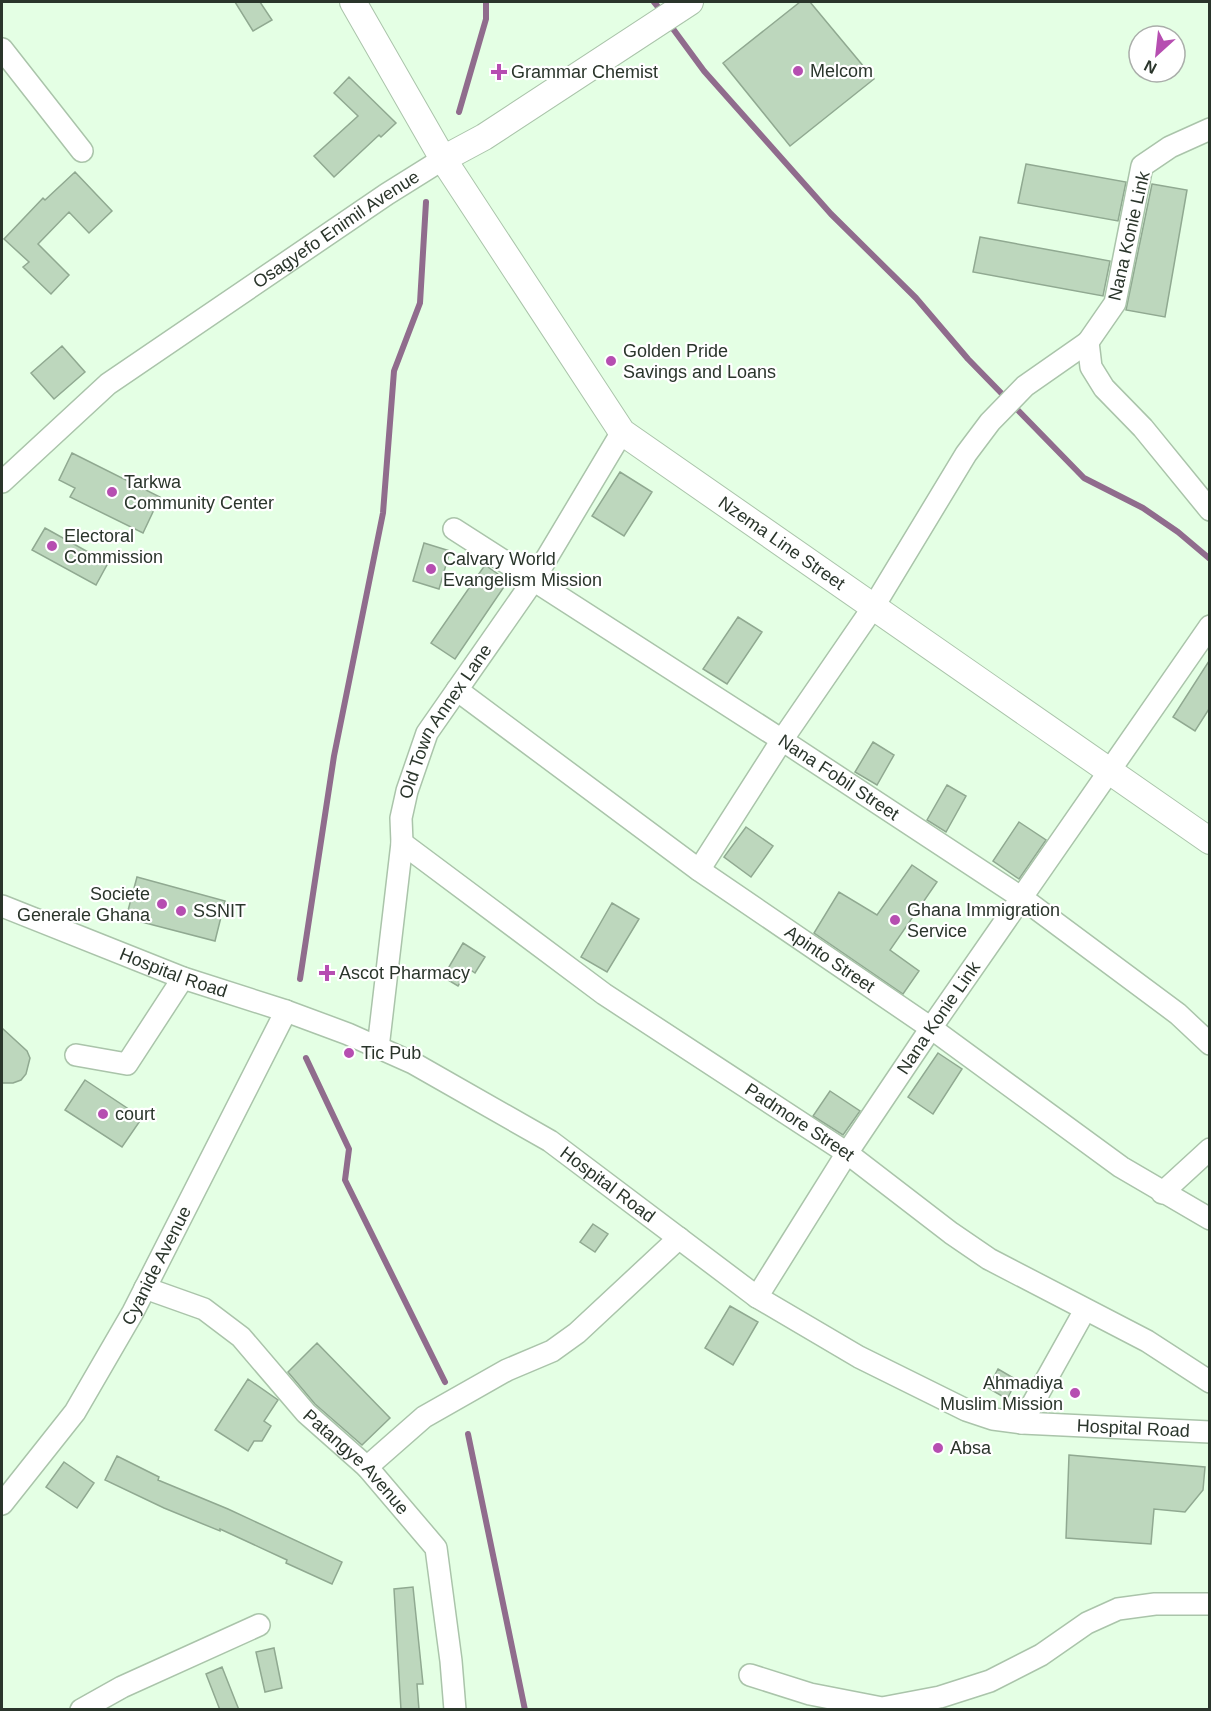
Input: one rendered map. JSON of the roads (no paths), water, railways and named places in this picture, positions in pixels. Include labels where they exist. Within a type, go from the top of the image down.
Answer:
[{"type":"street","name":"Nzema Line Street","points":[[353,2],[443,159],[622,432],[1209,841]]},
{"type":"street","name":"Osagyefo Enimil Avenue","points":[[2,482],[108,384],[387,194],[443,159],[484,137],[690,2]]},
{"type":"street","points":[[2,49],[82,151]]},
{"type":"street","name":"Nana Konie Link","points":[[1088,342],[1115,303],[1142,166],[1170,147],[1209,129]]},
{"type":"street","points":[[699,870],[782,740],[874,606],[966,454],[990,422],[1025,386],[1088,342],[1091,367],[1104,388],[1143,428],[1209,510]]},
{"type":"street","name":"Old Town Annex Lane","points":[[378,1048],[402,843],[401,818],[416,762],[427,733],[533,581],[622,432]]},
{"type":"street","name":"Nana Fobil Street","points":[[454,530],[782,740],[1022,898],[1178,1014],[1209,1044]]},
{"type":"street","name":"Nana Konie Link","points":[[757,1296],[847,1153],[931,1028],[1209,626]]},
{"type":"street","name":"Apinto Street","points":[[457,690],[699,870],[931,1028],[1121,1167],[1209,1219]]},
{"type":"street","name":"Padmore Street","points":[[402,843],[604,994],[847,1153],[944,1228],[989,1259],[1147,1341],[1209,1382]]},
{"type":"street","name":"Hospital Road","points":[[2,906],[183,978],[286,1011],[413,1063],[550,1141],[757,1296],[859,1357],[966,1410],[993,1419],[1022,1423],[1209,1432]]},
{"type":"street","points":[[76,1054],[127,1064],[183,978]]},
{"type":"street","name":"Cyanide Avenue","points":[[2,1504],[75,1412],[133,1312],[286,1011]]},
{"type":"street","points":[[1162,1193],[1209,1149]]},
{"type":"street","points":[[367,1467],[424,1417],[507,1370],[561,1345],[577,1333],[679,1238]]},
{"type":"street","name":"Patangye Avenue","points":[[145,1288],[204,1309],[241,1337],[306,1413],[367,1467],[436,1548],[455,1710]]},
{"type":"street","points":[[1022,1423],[1085,1310]]},
{"type":"street","points":[[750,1675],[810,1694],[882,1708],[940,1697],[990,1681],[1041,1655],[1087,1623],[1118,1609],[1155,1604],[1209,1604]]},
{"type":"street","points":[[81,1710],[122,1687],[259,1624]]},
{"type":"waterway","points":[[459,112],[486,19],[486,2]]},
{"type":"waterway","points":[[654,2],[663,13]]},
{"type":"waterway","points":[[668,22],[704,71],[831,214],[916,298],[968,359],[1084,478],[1143,508],[1178,532],[1210,559]]},
{"type":"waterway","points":[[300,979],[334,756],[383,513],[394,371],[420,303],[426,202]]},
{"type":"waterway","points":[[306,1058],[349,1149],[345,1180],[445,1382]]},
{"type":"waterway","points":[[468,1434],[525,1710]]},
{"type":"place","name":"Melcom","points":[[798,71]]},
{"type":"place","name":"Grammar Chemist","points":[[499,72]]},
{"type":"place","name":"Golden Pride Savings and Loans","points":[[611,361]]},
{"type":"place","name":"Tarkwa Community Center","points":[[112,492]]},
{"type":"place","name":"Electoral Commission","points":[[52,546]]},
{"type":"place","name":"Calvary World Evangelism Mission","points":[[431,569]]},
{"type":"place","name":"Societe Generale Ghana","points":[[162,904]]},
{"type":"place","name":"SSNIT","points":[[181,911]]},
{"type":"place","name":"Ghana Immigration Service","points":[[895,920]]},
{"type":"place","name":"Ascot Pharmacy","points":[[327,973]]},
{"type":"place","name":"Tic Pub","points":[[349,1053]]},
{"type":"place","name":"court","points":[[103,1114]]},
{"type":"place","name":"Ahmadiya Muslim Mission","points":[[1075,1393]]},
{"type":"place","name":"Absa","points":[[938,1448]]}]
